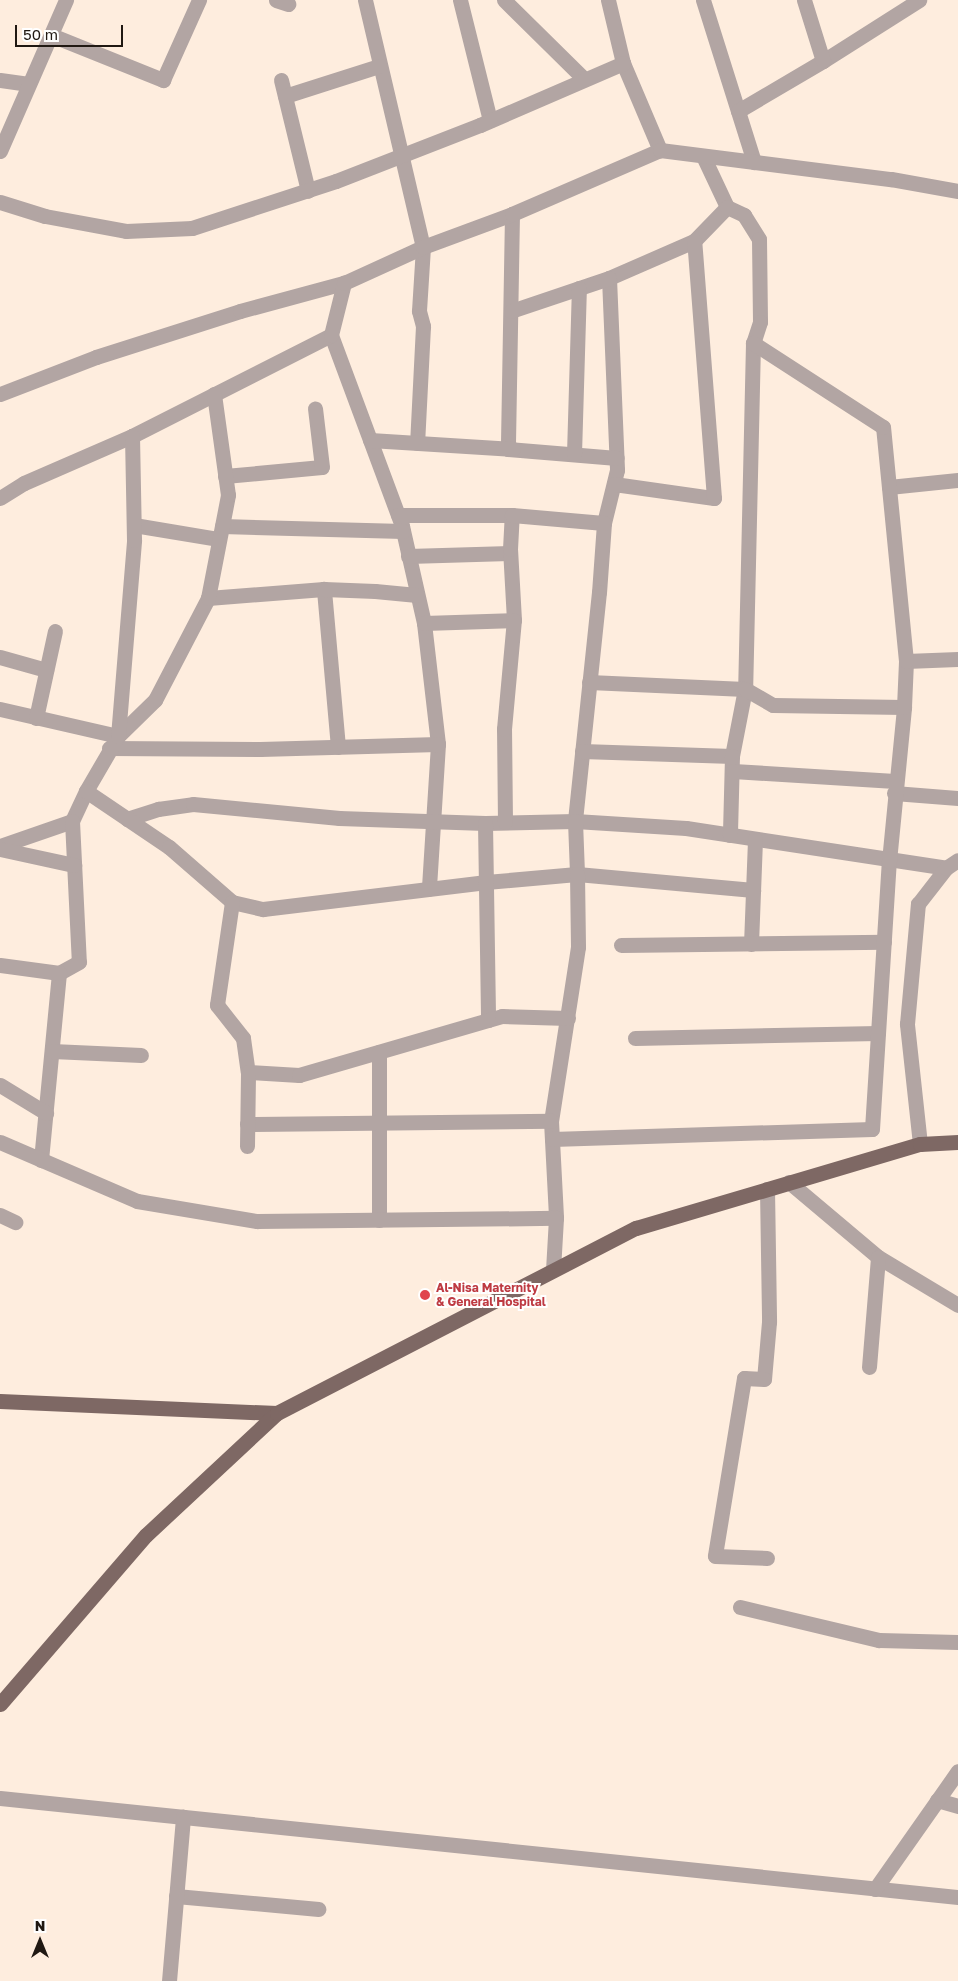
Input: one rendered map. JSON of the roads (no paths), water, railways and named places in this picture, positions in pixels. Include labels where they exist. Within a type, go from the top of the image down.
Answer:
[{"type":"main road","points":[[0,1704],[146,1535],[277,1413],[636,1228],[920,1144],[958,1142]]},
{"type":"main road","points":[[0,1401],[277,1413]]},
{"type":"street","points":[[0,151],[66,0]]},
{"type":"street","points":[[51,34],[163,80],[199,0]]},
{"type":"street","points":[[365,0],[423,247],[419,311],[423,326],[417,443]]},
{"type":"street","points":[[460,0],[490,120]]},
{"type":"street","points":[[504,0],[584,79]]},
{"type":"street","points":[[608,0],[623,63],[660,150]]},
{"type":"street","points":[[703,0],[754,162]]},
{"type":"street","points":[[804,0],[823,61]]},
{"type":"street","points":[[738,111],[823,61],[912,2]]},
{"type":"street","points":[[0,202],[45,216],[126,232],[192,228],[308,190],[402,155],[490,120],[623,63]]},
{"type":"street","points":[[285,96],[379,66]]},
{"type":"street","points":[[0,80],[29,84]]},
{"type":"street","points":[[281,80],[308,190]]},
{"type":"street","points":[[0,394],[96,357],[240,311],[344,283],[423,247],[512,214],[660,150],[891,179],[958,192]]},
{"type":"street","points":[[703,156],[727,207],[744,215],[759,239],[760,322],[753,343],[745,688],[733,764],[730,835]]},
{"type":"street","points":[[511,311],[609,278],[694,240],[727,207]]},
{"type":"street","points":[[512,214],[508,449],[513,449]]},
{"type":"street","points":[[614,484],[714,498],[694,240]]},
{"type":"street","points":[[552,1270],[556,1218],[551,1121],[578,947],[575,821],[599,592],[604,523],[617,470],[609,278]]},
{"type":"street","points":[[344,283],[330,335],[403,531],[424,623],[438,744],[429,889]]},
{"type":"street","points":[[574,454],[578,288]]},
{"type":"street","points":[[0,498],[24,483],[132,436],[330,335]]},
{"type":"street","points":[[552,1139],[872,1129],[888,861],[904,707],[906,661],[883,427],[753,343]]},
{"type":"street","points":[[0,965],[59,973],[79,962],[72,821],[113,742],[155,700],[208,598],[228,495],[214,394]]},
{"type":"street","points":[[225,476],[322,467],[315,408]]},
{"type":"street","points":[[113,742],[134,525],[132,436]]},
{"type":"street","points":[[370,440],[617,458]]},
{"type":"street","points":[[889,486],[958,480]]},
{"type":"street","points":[[398,516],[512,516],[604,523]]},
{"type":"street","points":[[505,822],[504,729],[514,620],[510,553],[512,516]]},
{"type":"street","points":[[134,525],[220,533],[403,531]]},
{"type":"street","points":[[408,556],[510,553]]},
{"type":"street","points":[[208,598],[324,589],[417,595]]},
{"type":"street","points":[[324,589],[338,747]]},
{"type":"street","points":[[424,623],[514,620]]},
{"type":"street","points":[[36,718],[54,631]]},
{"type":"street","points":[[0,657],[46,670]]},
{"type":"street","points":[[906,661],[958,658]]},
{"type":"street","points":[[589,682],[745,688],[773,704],[904,707]]},
{"type":"street","points":[[0,709],[113,742],[338,747],[438,744]]},
{"type":"street","points":[[582,751],[733,764],[958,798]]},
{"type":"street","points":[[86,791],[169,847],[232,902],[263,909],[486,882],[577,874],[753,890]]},
{"type":"street","points":[[127,819],[158,809],[193,804],[339,818],[485,822],[575,821],[686,828],[888,861],[952,864]]},
{"type":"street","points":[[0,847],[72,821]]},
{"type":"street","points":[[485,822],[488,1020]]},
{"type":"street","points":[[751,944],[755,839]]},
{"type":"street","points":[[0,847],[74,865]]},
{"type":"street","points":[[920,1144],[907,1024],[918,904],[952,864]]},
{"type":"street","points":[[232,902],[218,1005],[243,1038],[248,1072],[247,1146]]},
{"type":"street","points":[[621,945],[884,942]]},
{"type":"street","points":[[42,1160],[59,973]]},
{"type":"street","points":[[248,1072],[299,1075],[502,1016],[568,1018]]},
{"type":"street","points":[[635,1038],[878,1033]]},
{"type":"street","points":[[52,1051],[141,1055]]},
{"type":"street","points":[[379,1052],[379,1220]]},
{"type":"street","points":[[0,1085],[46,1112]]},
{"type":"street","points":[[247,1124],[551,1121]]},
{"type":"street","points":[[0,1142],[137,1201],[257,1221],[556,1218]]},
{"type":"street","points":[[790,1182],[878,1257],[958,1305]]},
{"type":"street","points":[[766,1189],[770,1322],[764,1379],[744,1378],[716,1556],[767,1558]]},
{"type":"street","points":[[0,1215],[15,1222]]},
{"type":"street","points":[[869,1367],[878,1257]]},
{"type":"street","points":[[740,1607],[879,1640],[958,1642]]},
{"type":"street","points":[[874,1888],[958,1771]]},
{"type":"street","points":[[0,1798],[958,1897]]},
{"type":"street","points":[[938,1800],[958,1806]]},
{"type":"street","points":[[168,1981],[183,1817]]},
{"type":"street","points":[[176,1896],[318,1909]]},
{"type":"place","name":"Al-Nisa Maternity & General Hospital","points":[[425,1295]]}]
